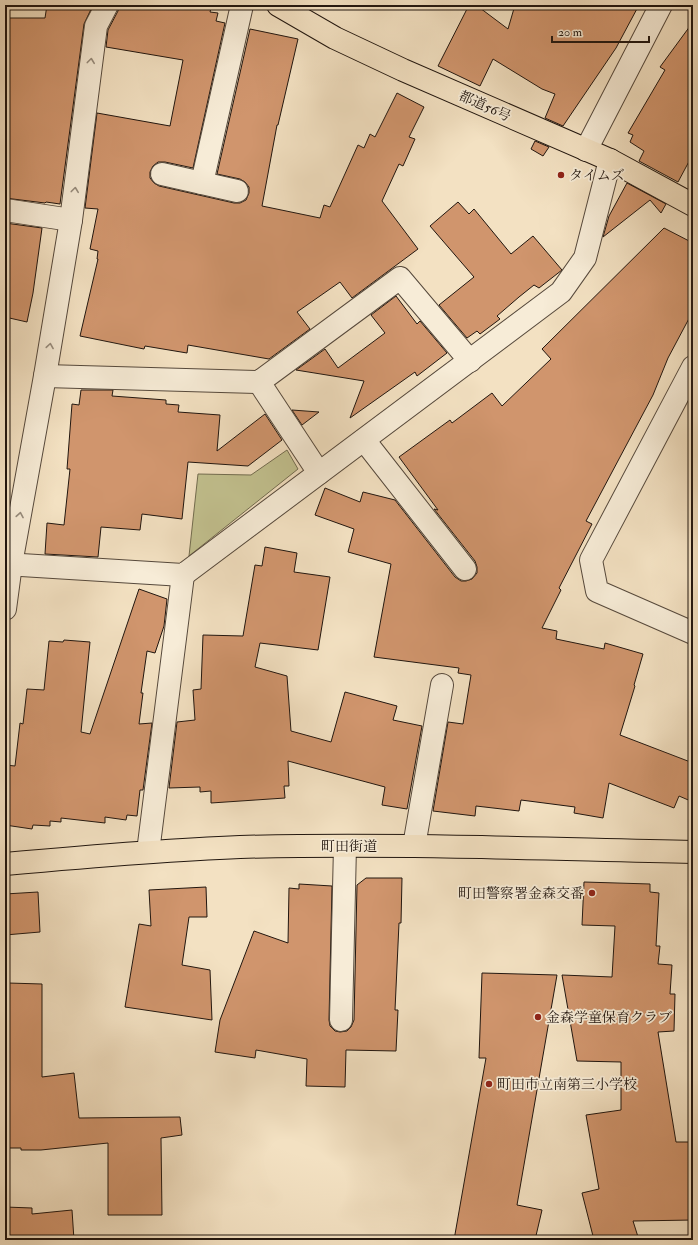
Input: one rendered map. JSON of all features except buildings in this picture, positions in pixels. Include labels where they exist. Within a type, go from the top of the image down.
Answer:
[{"type":"main road","name":"都道56号","points":[[278,5],[334,38],[403,70],[610,160],[693,205]]},
{"type":"main road","name":"町田街道","points":[[5,864],[148,852],[239,848],[346,846],[693,852]]},
{"type":"street","points":[[5,609],[8,564],[45,376],[71,220],[96,26],[107,5]]},
{"type":"street","points":[[202,183],[242,5]]},
{"type":"street","points":[[586,150],[661,5]]},
{"type":"street","points":[[8,564],[183,575],[561,292],[585,258],[610,160]]},
{"type":"street","points":[[162,174],[237,190]]},
{"type":"street","points":[[5,210],[71,220]]},
{"type":"street","points":[[45,376],[259,382],[400,278],[470,361]]},
{"type":"street","points":[[693,367],[591,560],[597,591],[693,633]]},
{"type":"street","points":[[259,382],[319,473]]},
{"type":"street","points":[[364,440],[465,569]]},
{"type":"street","points":[[148,852],[183,575]]},
{"type":"street","points":[[414,846],[442,685]]},
{"type":"street","points":[[341,1020],[346,846]]},
{"type":"shaded area","points":[[287,450],[298,469],[189,556],[198,474],[251,475]]},
{"type":"place","name":"タイムズ","points":[[561,175]]},
{"type":"place","name":"町田警察署金森交番","points":[[592,893]]},
{"type":"place","name":"金森学童保育クラブ","points":[[538,1017]]},
{"type":"place","name":"町田市立南第三小学校","points":[[489,1084]]}]
